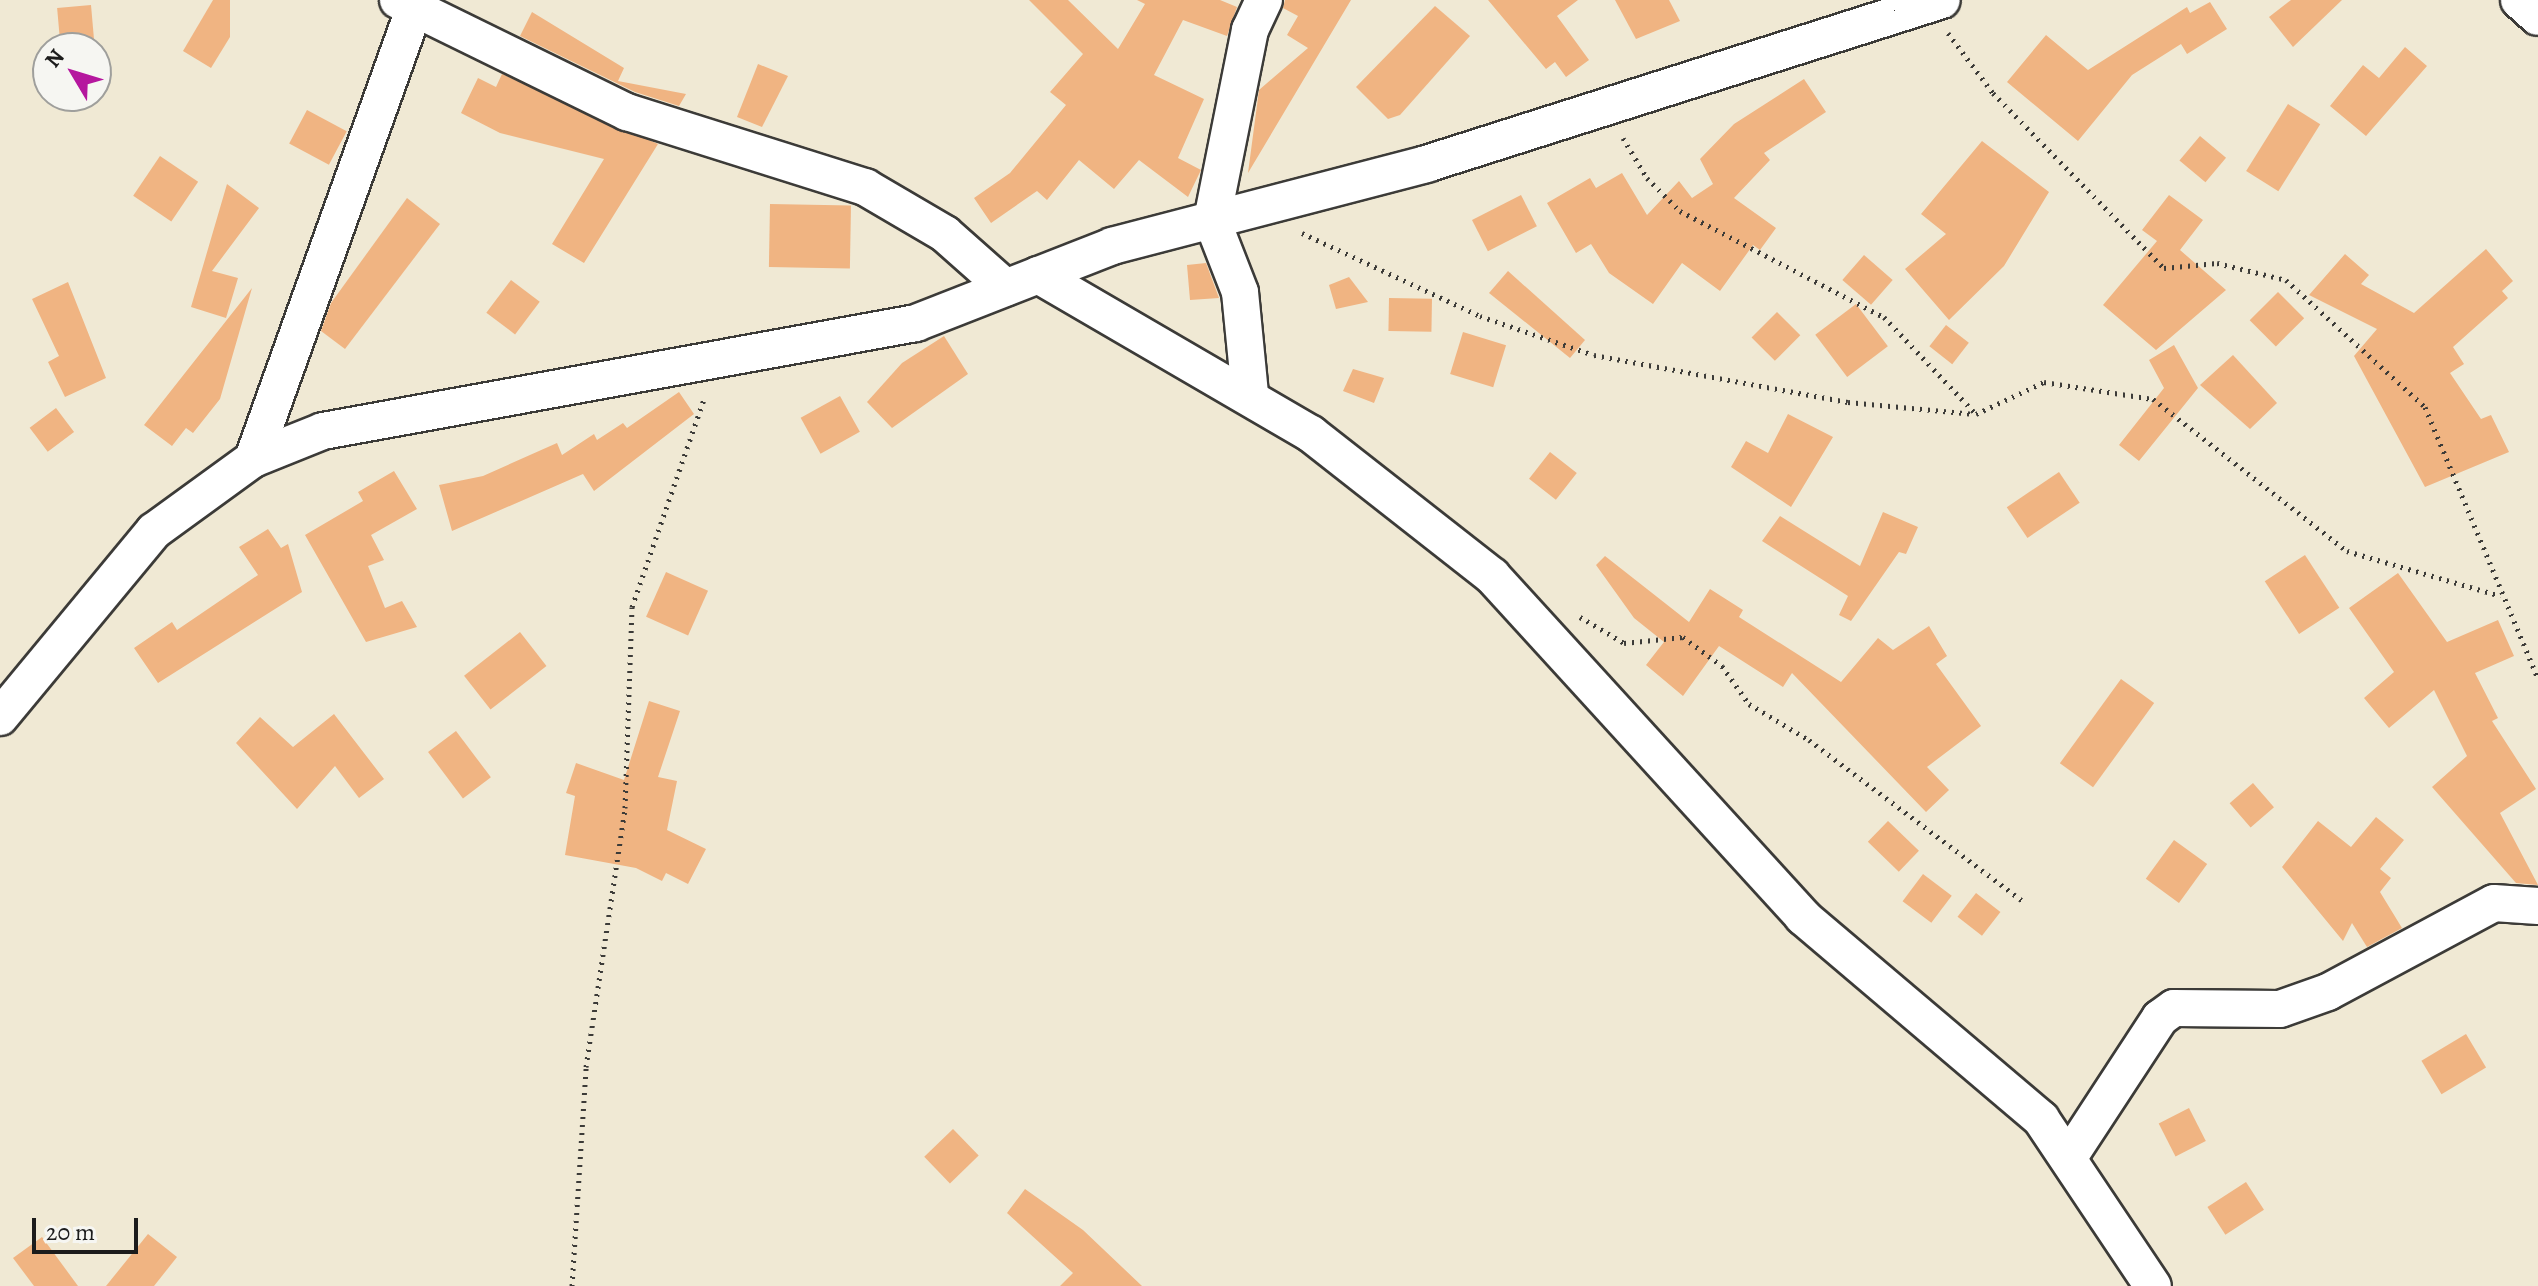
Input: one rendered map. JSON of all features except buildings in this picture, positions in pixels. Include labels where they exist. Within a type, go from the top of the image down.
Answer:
[{"type":"street","points":[[1250,394],[1240,292],[1212,220],[1250,30],[1264,0]]},
{"type":"street","points":[[2519,0],[2538,17]]},
{"type":"street","points":[[0,717],[154,531],[253,459],[323,431],[411,409],[717,361],[916,323],[1022,282],[1212,220],[1613,108],[1934,2]]},
{"type":"street","points":[[253,459],[409,3],[627,112],[865,187],[1022,282],[1250,394],[1365,473],[1492,576],[1803,917],[1998,1078],[2069,1157],[2153,1286]]},
{"type":"street","points":[[2069,1157],[2160,1018],[2174,1008],[2280,1009],[2328,992],[2494,903],[2538,906]]},
{"type":"path","points":[[1934,2],[1993,93],[2164,268],[2217,263],[2286,280],[2425,407],[2501,596],[2538,678]]},
{"type":"path","points":[[1613,108],[1626,148],[1680,211],[1884,317],[1976,414]]},
{"type":"path","points":[[1254,210],[1480,316],[1594,355],[1848,402],[1976,414],[2044,382],[2153,399],[2347,551],[2501,596]]},
{"type":"path","points":[[572,1286],[586,1067],[625,808],[632,607],[717,361]]},
{"type":"path","points":[[1563,609],[1624,643],[1683,637],[1722,666],[1749,704],[1809,740],[2023,901]]}]
